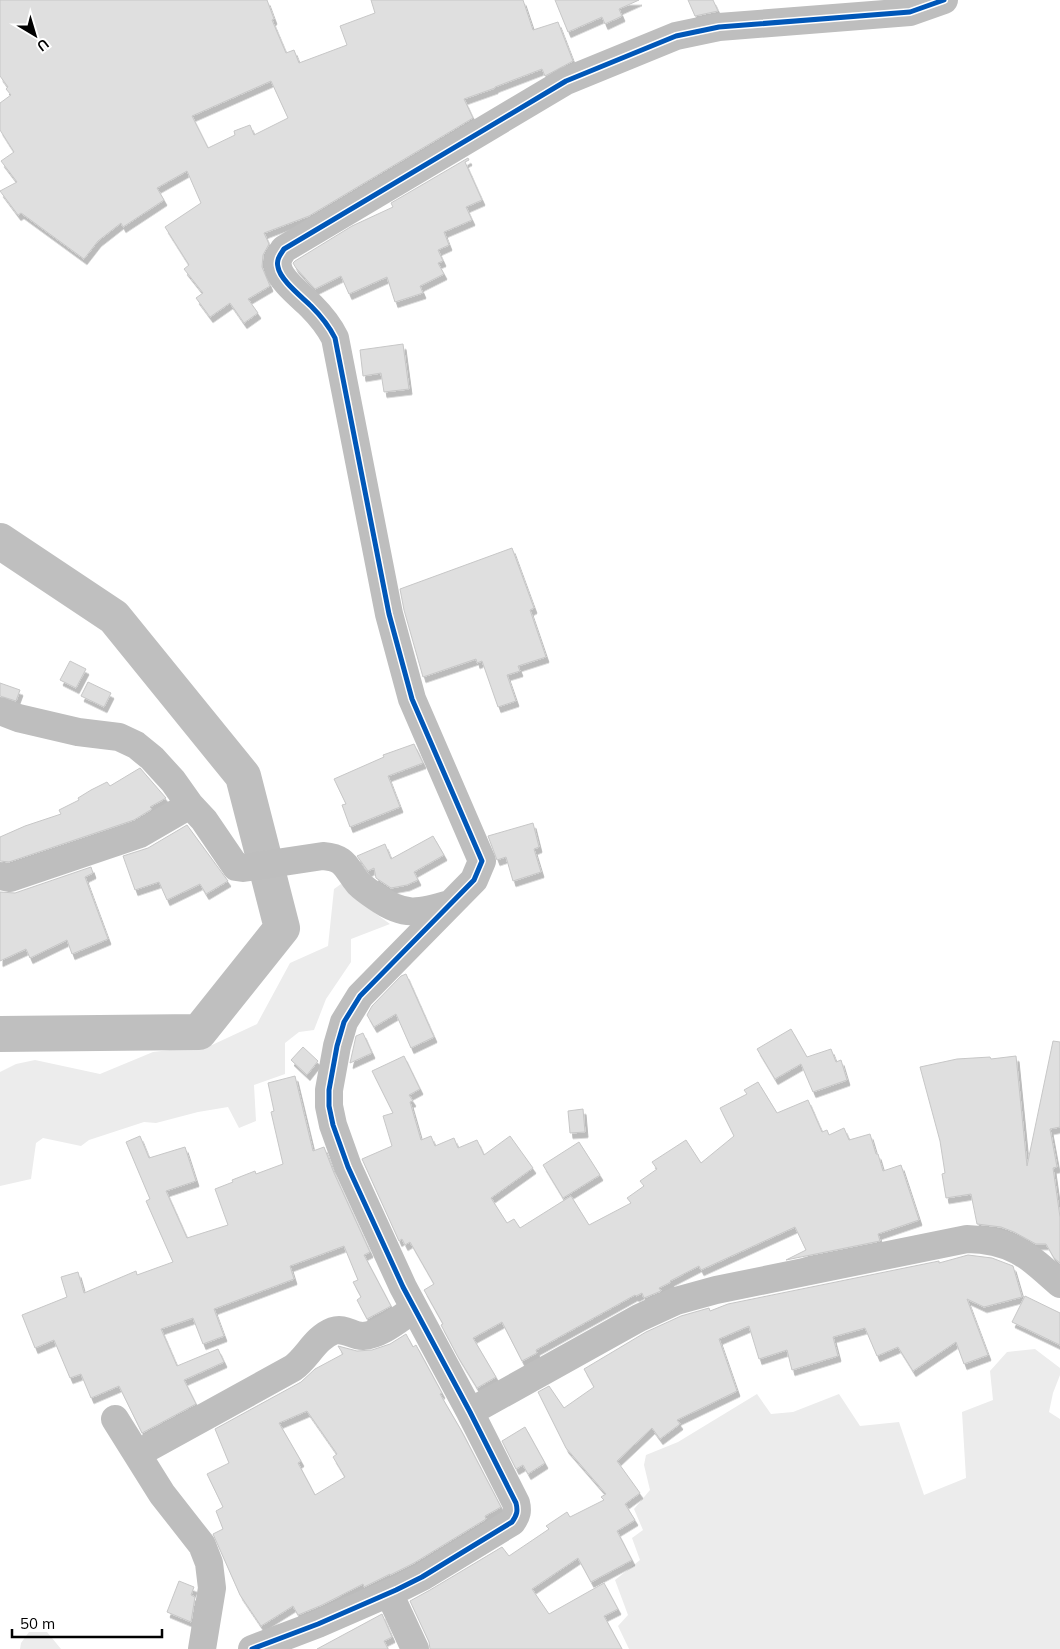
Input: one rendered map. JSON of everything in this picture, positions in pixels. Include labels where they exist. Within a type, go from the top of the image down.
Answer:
[{"type":"street","points":[[252,1649],[318,1624],[422,1577],[512,1522],[518,1510],[470,1412],[414,1309],[343,1154],[333,1126],[329,1106],[329,1090],[337,1046],[344,1022],[350,1010],[360,996],[474,880],[482,861],[412,699],[399,656],[388,614],[335,338],[329,327],[312,307],[284,279],[278,268],[278,258],[284,249],[566,81],[676,36],[719,27],[910,12],[944,0]]},
{"type":"street","points":[[0,711],[18,718],[78,732],[120,737],[136,745],[152,758],[204,820],[236,867],[243,868],[323,856],[336,858],[349,869],[363,888],[398,910],[426,911],[450,904]]},
{"type":"street","points":[[0,876],[10,878],[140,834],[190,805]]},
{"type":"street","points":[[470,1412],[639,1318],[676,1300],[716,1290],[967,1239],[987,1239],[1023,1252],[1060,1284]]},
{"type":"street","points":[[137,1454],[293,1368],[327,1334],[341,1329],[358,1335],[370,1334],[379,1331],[414,1309]]},
{"type":"street","points":[[115,1419],[162,1494],[202,1545],[209,1563],[212,1588],[202,1649]]},
{"type":"street","points":[[390,1593],[415,1649]]},
{"type":"shaded area","points":[[341,884],[349,887],[361,903],[390,924],[351,939],[351,962],[326,999],[314,1030],[299,1032],[285,1043],[285,1074],[254,1085],[256,1121],[239,1128],[228,1107],[198,1112],[156,1123],[144,1122],[89,1140],[81,1146],[43,1138],[36,1143],[31,1179],[0,1186],[0,1072],[16,1064],[35,1060],[100,1074],[153,1052],[212,1045],[257,1024],[290,963],[328,946],[334,889]]},
{"type":"shaded area","points":[[1035,1349],[1060,1368],[1060,1375],[1053,1393],[1049,1412],[1060,1419],[1060,1649],[629,1649],[618,1626],[628,1615],[615,1580],[640,1560],[632,1538],[643,1530],[634,1509],[650,1490],[644,1465],[646,1455],[678,1442],[757,1394],[771,1414],[793,1412],[839,1394],[860,1426],[899,1422],[924,1495],[966,1478],[962,1412],[993,1400],[990,1371],[1007,1352]]},
{"type":"shaded area","points":[[29,1632],[47,1632],[61,1649],[20,1649],[21,1643]]},
{"type":"building","points":[[0,0],[267,0],[274,19],[272,20],[286,53],[294,50],[299,63],[347,45],[340,26],[375,13],[371,0],[523,0],[533,30],[558,22],[573,61],[545,76],[542,69],[464,99],[473,118],[309,216],[264,233],[269,244],[263,255],[262,267],[270,286],[248,299],[258,313],[244,323],[230,303],[210,317],[196,298],[203,293],[184,269],[189,265],[165,227],[201,203],[187,171],[157,188],[164,200],[123,227],[121,223],[98,241],[84,259],[21,213],[18,215],[0,191],[17,182],[1,161],[14,152],[0,130],[0,103],[11,95],[0,76]],"holes":[[[271,81],[288,118],[254,135],[250,125],[234,131],[235,135],[208,148],[192,116]]]},
{"type":"building","points":[[555,0],[639,0],[619,9],[622,16],[605,24],[602,17],[568,32]]},
{"type":"building","points":[[688,0],[713,0],[718,11],[695,16]]},
{"type":"building","points":[[468,158],[469,160],[465,162],[482,200],[466,207],[472,220],[444,232],[449,245],[438,250],[443,261],[438,263],[444,274],[420,286],[423,293],[395,302],[387,277],[349,294],[341,276],[315,289],[296,268],[293,263],[295,261],[352,226],[393,207],[391,203]]},
{"type":"building","points":[[403,344],[409,389],[384,392],[381,373],[363,376],[360,350]]},
{"type":"building","points":[[512,548],[534,608],[530,610],[546,657],[518,666],[520,671],[507,675],[516,701],[498,707],[482,661],[477,663],[476,659],[423,677],[400,589]]},
{"type":"building","points":[[70,661],[86,669],[76,688],[60,680]]},
{"type":"building","points":[[88,682],[111,693],[104,707],[81,696]]},
{"type":"building","points":[[0,683],[20,690],[16,701],[0,696]]},
{"type":"building","points":[[414,744],[423,763],[388,776],[400,807],[350,827],[342,805],[346,804],[334,779],[384,757],[383,755]]},
{"type":"building","points":[[140,768],[166,798],[150,807],[152,809],[134,820],[9,862],[0,861],[0,837],[61,814],[59,810],[79,800],[78,798],[91,790],[107,782],[110,786]]},
{"type":"building","points":[[533,823],[539,847],[534,849],[541,872],[513,881],[506,857],[497,860],[488,836]]},
{"type":"building","points":[[187,825],[228,881],[206,894],[200,884],[167,900],[159,882],[135,890],[123,856],[148,848]]},
{"type":"building","points":[[433,836],[444,855],[414,872],[418,880],[407,885],[391,888],[376,878],[374,868],[368,871],[357,856],[385,844],[391,859]]},
{"type":"building","points":[[91,867],[93,873],[85,877],[108,939],[72,954],[67,940],[30,958],[26,949],[0,961],[0,892],[15,893]]},
{"type":"building","points":[[406,974],[434,1037],[411,1048],[396,1014],[374,1027],[367,1015],[372,1006],[401,976]]},
{"type":"building","points":[[791,1029],[807,1057],[831,1049],[836,1062],[841,1060],[847,1080],[813,1092],[801,1064],[775,1079],[757,1049]]},
{"type":"building","points":[[363,1033],[372,1053],[350,1063],[356,1036]]},
{"type":"building","points":[[1053,1041],[1060,1042],[1060,1127],[1050,1129],[1057,1167],[1053,1168],[1060,1217],[1060,1263],[1054,1258],[1046,1244],[1036,1244],[1001,1227],[977,1224],[971,1194],[946,1198],[942,1174],[945,1173],[940,1141],[920,1067],[957,1059],[990,1057],[991,1059],[1016,1056],[1027,1166]]},
{"type":"building","points":[[303,1047],[318,1061],[307,1075],[291,1060]]},
{"type":"building","points":[[404,1056],[420,1089],[409,1095],[413,1101],[410,1102],[421,1140],[431,1136],[435,1146],[454,1138],[458,1148],[477,1140],[484,1155],[510,1136],[533,1168],[491,1198],[507,1223],[514,1219],[520,1228],[571,1196],[589,1225],[631,1203],[627,1198],[644,1186],[640,1181],[657,1169],[652,1162],[686,1140],[701,1163],[734,1136],[720,1108],[747,1094],[744,1090],[758,1082],[777,1113],[808,1100],[822,1132],[827,1130],[829,1135],[844,1128],[849,1140],[870,1134],[883,1171],[901,1165],[919,1220],[878,1234],[880,1241],[786,1260],[806,1250],[795,1227],[701,1270],[699,1266],[659,1288],[661,1291],[644,1298],[642,1293],[635,1295],[536,1350],[537,1353],[522,1361],[502,1322],[473,1338],[496,1377],[477,1388],[458,1357],[441,1325],[443,1324],[424,1290],[434,1284],[410,1242],[405,1245],[402,1239],[399,1241],[362,1159],[392,1146],[383,1116],[393,1113],[372,1071]]},
{"type":"building","points":[[295,1076],[313,1151],[324,1147],[370,1252],[364,1255],[391,1306],[367,1319],[357,1300],[361,1297],[353,1282],[358,1280],[344,1246],[290,1266],[294,1279],[214,1309],[224,1336],[203,1344],[193,1318],[161,1329],[177,1366],[218,1349],[224,1362],[184,1380],[196,1404],[142,1433],[119,1386],[91,1398],[81,1374],[70,1378],[54,1340],[35,1348],[22,1315],[67,1297],[61,1277],[78,1272],[84,1293],[136,1271],[137,1275],[173,1262],[146,1201],[150,1199],[126,1142],[140,1136],[149,1158],[185,1147],[196,1181],[166,1191],[187,1238],[228,1225],[215,1189],[255,1171],[256,1174],[283,1164],[271,1112],[274,1111],[268,1083]]},
{"type":"building","points":[[583,1109],[585,1132],[570,1133],[568,1111]]},
{"type":"building","points":[[579,1142],[600,1175],[563,1198],[543,1165]]},
{"type":"building","points":[[968,1255],[992,1258],[1013,1266],[1022,1297],[984,1307],[967,1299],[988,1355],[964,1364],[956,1342],[913,1371],[898,1347],[877,1356],[865,1328],[833,1337],[838,1356],[792,1370],[787,1350],[759,1359],[749,1326],[719,1339],[737,1391],[677,1420],[680,1424],[660,1439],[652,1428],[617,1461],[640,1493],[625,1504],[635,1520],[617,1531],[632,1560],[591,1582],[578,1558],[532,1589],[549,1614],[604,1583],[618,1609],[604,1616],[622,1649],[430,1649],[429,1642],[410,1601],[502,1547],[509,1556],[549,1529],[546,1526],[567,1512],[570,1517],[604,1500],[601,1497],[606,1494],[566,1448],[538,1392],[549,1386],[564,1408],[594,1387],[584,1369],[646,1332],[681,1316],[709,1308],[710,1311],[728,1304],[939,1261],[939,1263]]},
{"type":"building","points":[[1025,1296],[1060,1313],[1060,1345],[1012,1322]]},
{"type":"building","points":[[406,1334],[413,1347],[416,1345],[442,1393],[440,1394],[501,1507],[485,1516],[486,1519],[414,1563],[390,1575],[364,1587],[363,1584],[298,1615],[293,1606],[261,1626],[240,1595],[213,1534],[223,1529],[216,1511],[223,1507],[207,1474],[229,1463],[215,1429],[301,1382],[315,1369],[343,1354],[338,1346],[357,1351],[372,1350],[390,1344]],"holes":[[[307,1411],[337,1454],[333,1457],[345,1477],[315,1495],[298,1463],[301,1461],[279,1423]]]},
{"type":"building","points":[[525,1427],[545,1463],[528,1474],[523,1465],[516,1469],[502,1441]]},
{"type":"building","points":[[179,1581],[194,1587],[191,1595],[195,1597],[191,1622],[167,1612]]},
{"type":"building","points":[[382,1614],[392,1637],[384,1641],[388,1649],[317,1649]]},
{"type":"waterway","points":[[0,541],[114,617],[243,776],[282,928],[199,1032],[0,1034]]},
{"type":"cycle path","points":[[252,1649],[318,1624],[422,1577],[512,1522],[517,1511],[516,1503],[470,1412],[403,1287],[348,1167],[333,1125],[329,1106],[329,1090],[337,1046],[344,1022],[360,996],[474,880],[482,861],[412,699],[389,614],[335,338],[318,314],[283,277],[278,267],[279,258],[284,249],[566,81],[676,36],[719,27],[910,12],[944,0]]}]
